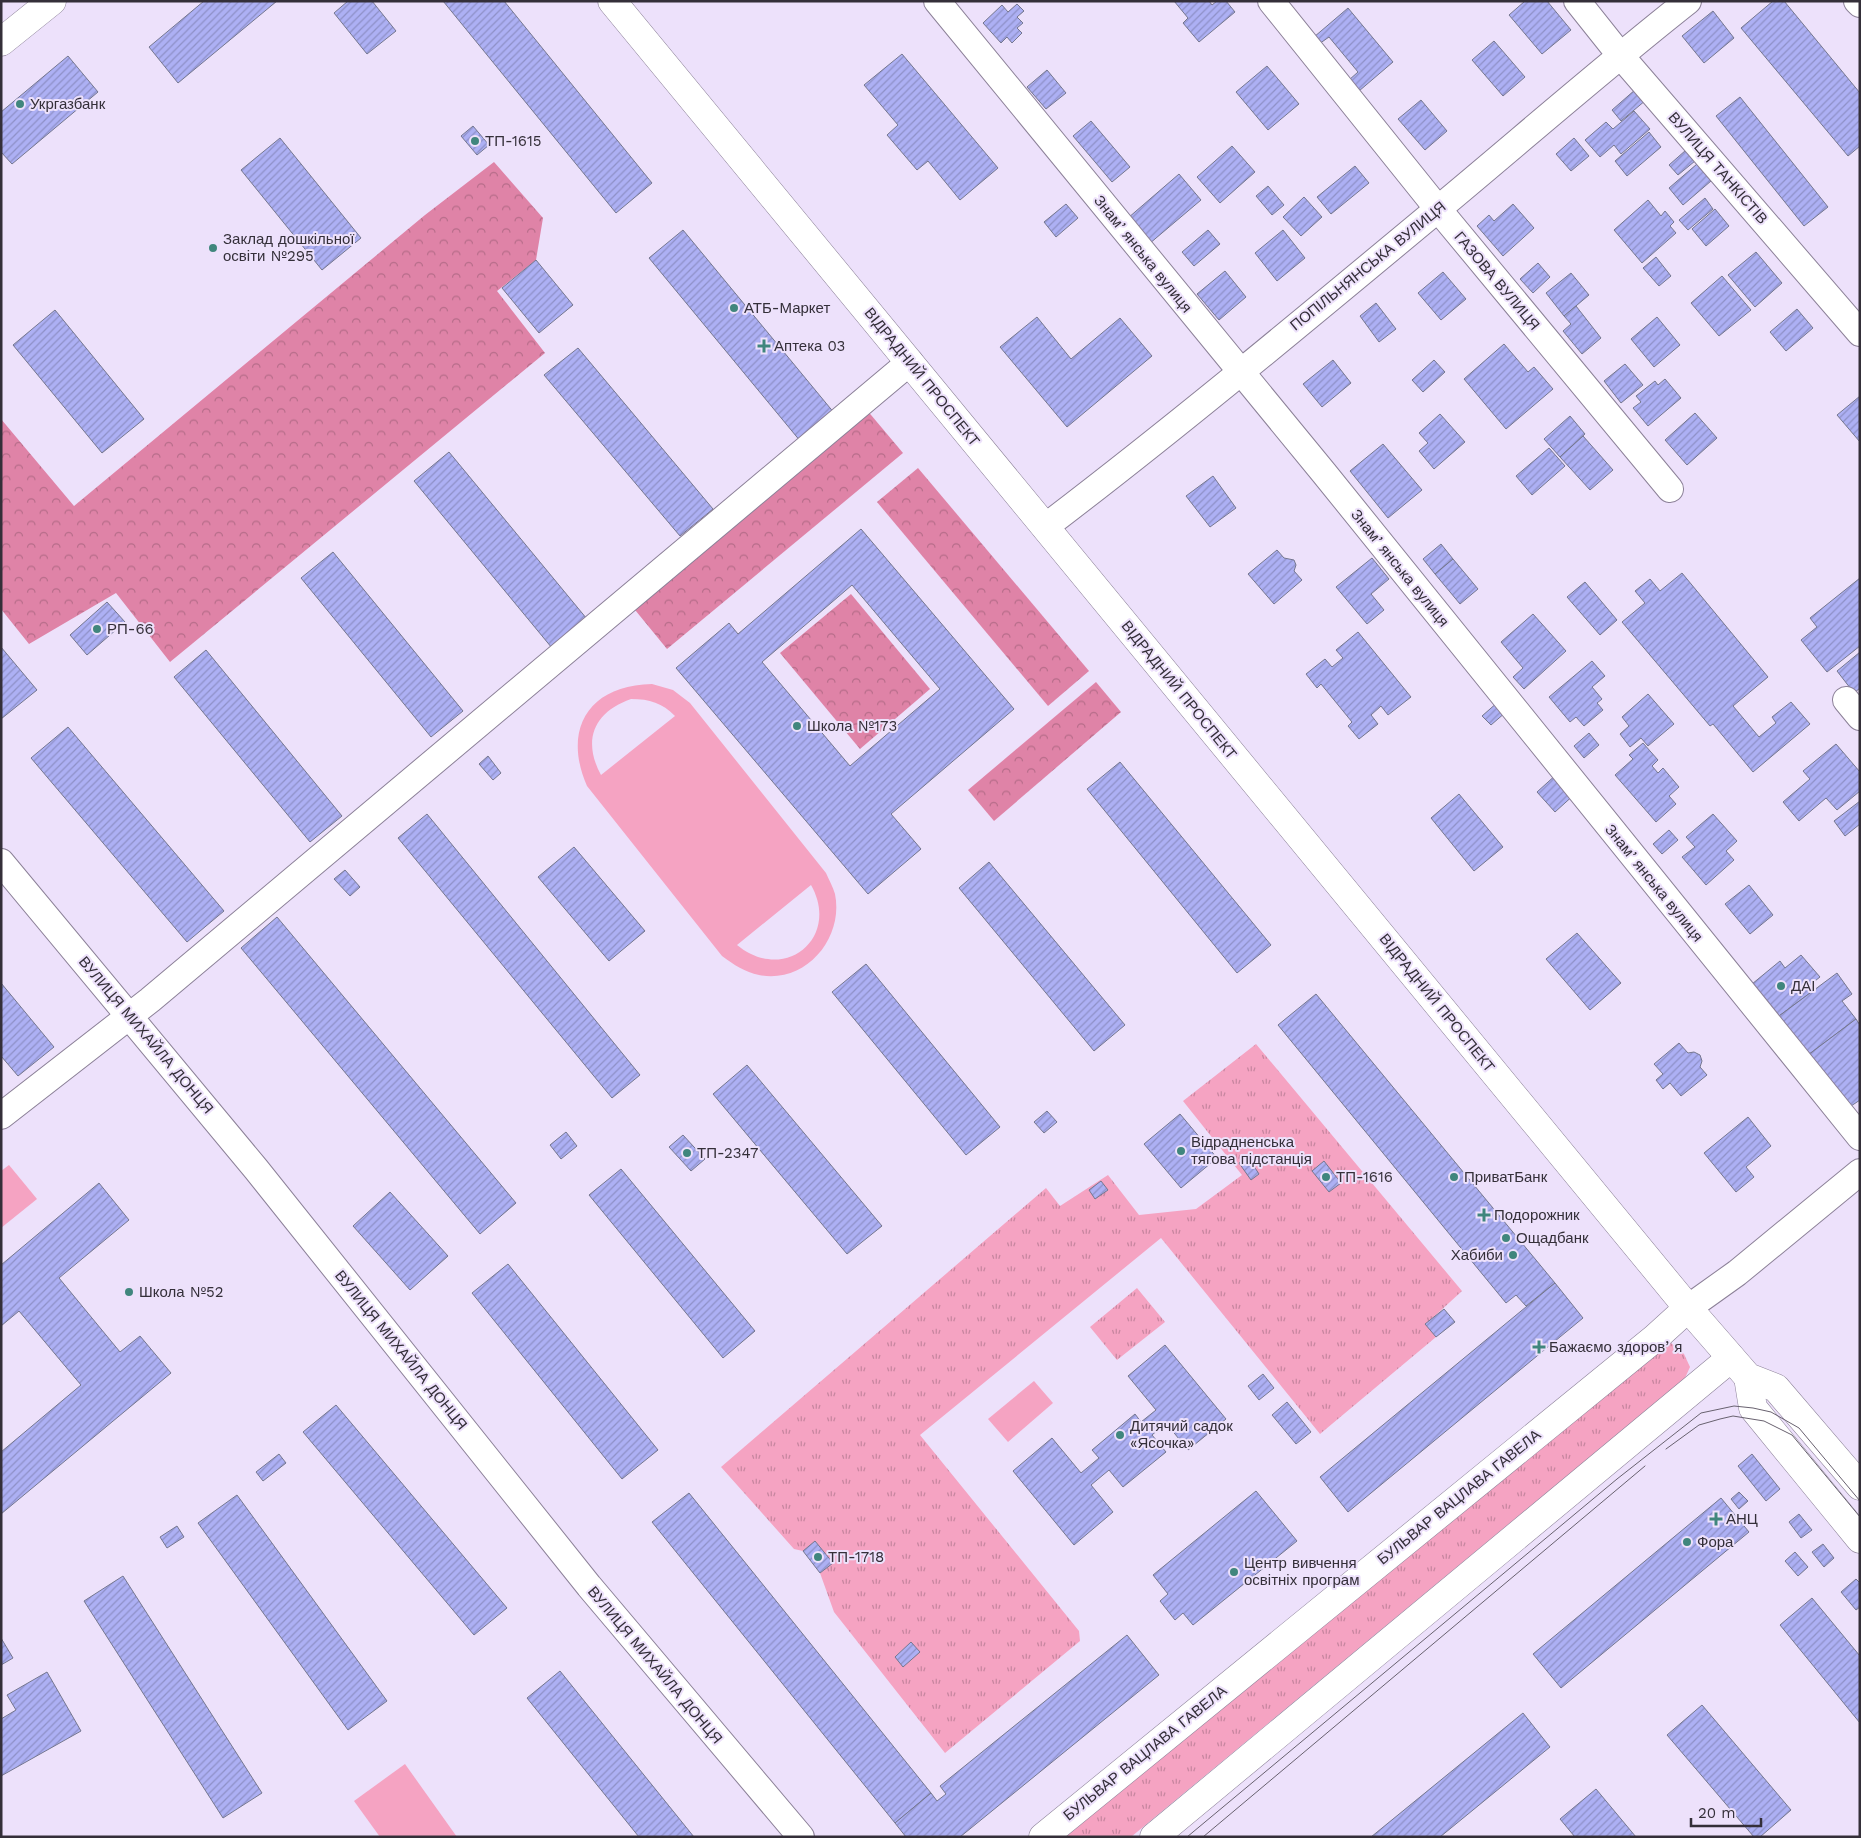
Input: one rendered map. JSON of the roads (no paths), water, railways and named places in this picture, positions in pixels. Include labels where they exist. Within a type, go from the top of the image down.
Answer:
[{"type":"main road","points":[[1,27],[33,1]]},
{"type":"main road","points":[[1,42],[52,1]]},
{"type":"main road","name":"ВІДРАДНИЙ ПРОСПЕКТ","points":[[612,1],[1688,1308],[1740,1367],[1776,1388],[1860,1486]]},
{"type":"main road","name":"БУЛЬВАР ВАЦЛАВА ГАВЕЛА","points":[[1043,1837],[1655,1338],[1688,1308]]},
{"type":"main road","points":[[1154,1837],[1740,1367],[1753,1408],[1860,1539]]},
{"type":"street","name":"Знамʼянська вулиця","points":[[937,1],[1239,372],[1324,473],[1860,1137]]},
{"type":"street","name":"ГАЗОВА ВУЛИЦЯ","points":[[1271,1],[1438,209],[1670,489]]},
{"type":"street","name":"ВУЛИЦЯ ТАНКІСТІВ","points":[[1577,1],[1620,55],[1860,333]]},
{"type":"street","name":"ПОПІЛЬНЯНСЬКА ВУЛИЦЯ","points":[[1045,527],[1239,372],[1438,209],[1620,55],[1688,1]]},
{"type":"street","points":[[1857,1],[1860,4]]},
{"type":"street","points":[[1,1116],[130,1016],[910,362]]},
{"type":"street","name":"ВУЛИЦЯ МИХАЙЛА ДОНЦЯ","points":[[1,862],[256,1169],[589,1586],[800,1837]]},
{"type":"street","points":[[1688,1308],[1737,1273],[1860,1172]]},
{"type":"tram line","points":[[1187,1837],[1617,1479],[1701,1413],[1734,1406],[1771,1412],[1799,1428],[1860,1501]]},
{"type":"tram line","points":[[1666,1449],[1699,1425],[1733,1416],[1764,1421],[1792,1435],[1860,1517]]},
{"type":"tram line","points":[[1203,1837],[1645,1466]]},
{"type":"place","name":"Укргазбанк","points":[[20,104]]},
{"type":"place","name":"ТП-1615","points":[[475,141]]},
{"type":"place","name":"Заклад дошкільної освіти №295","points":[[213,248]]},
{"type":"place","name":"АТБ-Маркет","points":[[734,308]]},
{"type":"place","name":"Аптека 03","points":[[764,346]]},
{"type":"place","name":"РП-66","points":[[97,629]]},
{"type":"place","name":"Школа №173","points":[[797,726]]},
{"type":"place","name":"ДАІ","points":[[1781,986]]},
{"type":"place","name":"Відрадненська тягова підстанція","points":[[1181,1151]]},
{"type":"place","name":"ТП-2347","points":[[687,1153]]},
{"type":"place","name":"ТП-1616","points":[[1326,1177]]},
{"type":"place","name":"ПриватБанк","points":[[1454,1177]]},
{"type":"place","name":"Подорожник","points":[[1484,1215]]},
{"type":"place","name":"Ощадбанк","points":[[1506,1238]]},
{"type":"place","name":"Хабиби","points":[[1513,1255]]},
{"type":"place","name":"Школа №52","points":[[129,1292]]},
{"type":"place","name":"Бажаємо здоровʼя","points":[[1539,1347]]},
{"type":"place","name":"Дитячий садок «Ясочка»","points":[[1120,1435]]},
{"type":"place","name":"АНЦ","points":[[1716,1519]]},
{"type":"place","name":"Фора","points":[[1687,1542]]},
{"type":"place","name":"ТП-1718","points":[[818,1557]]},
{"type":"place","name":"Центр вивчення освітніх програм","points":[[1234,1572]]}]
